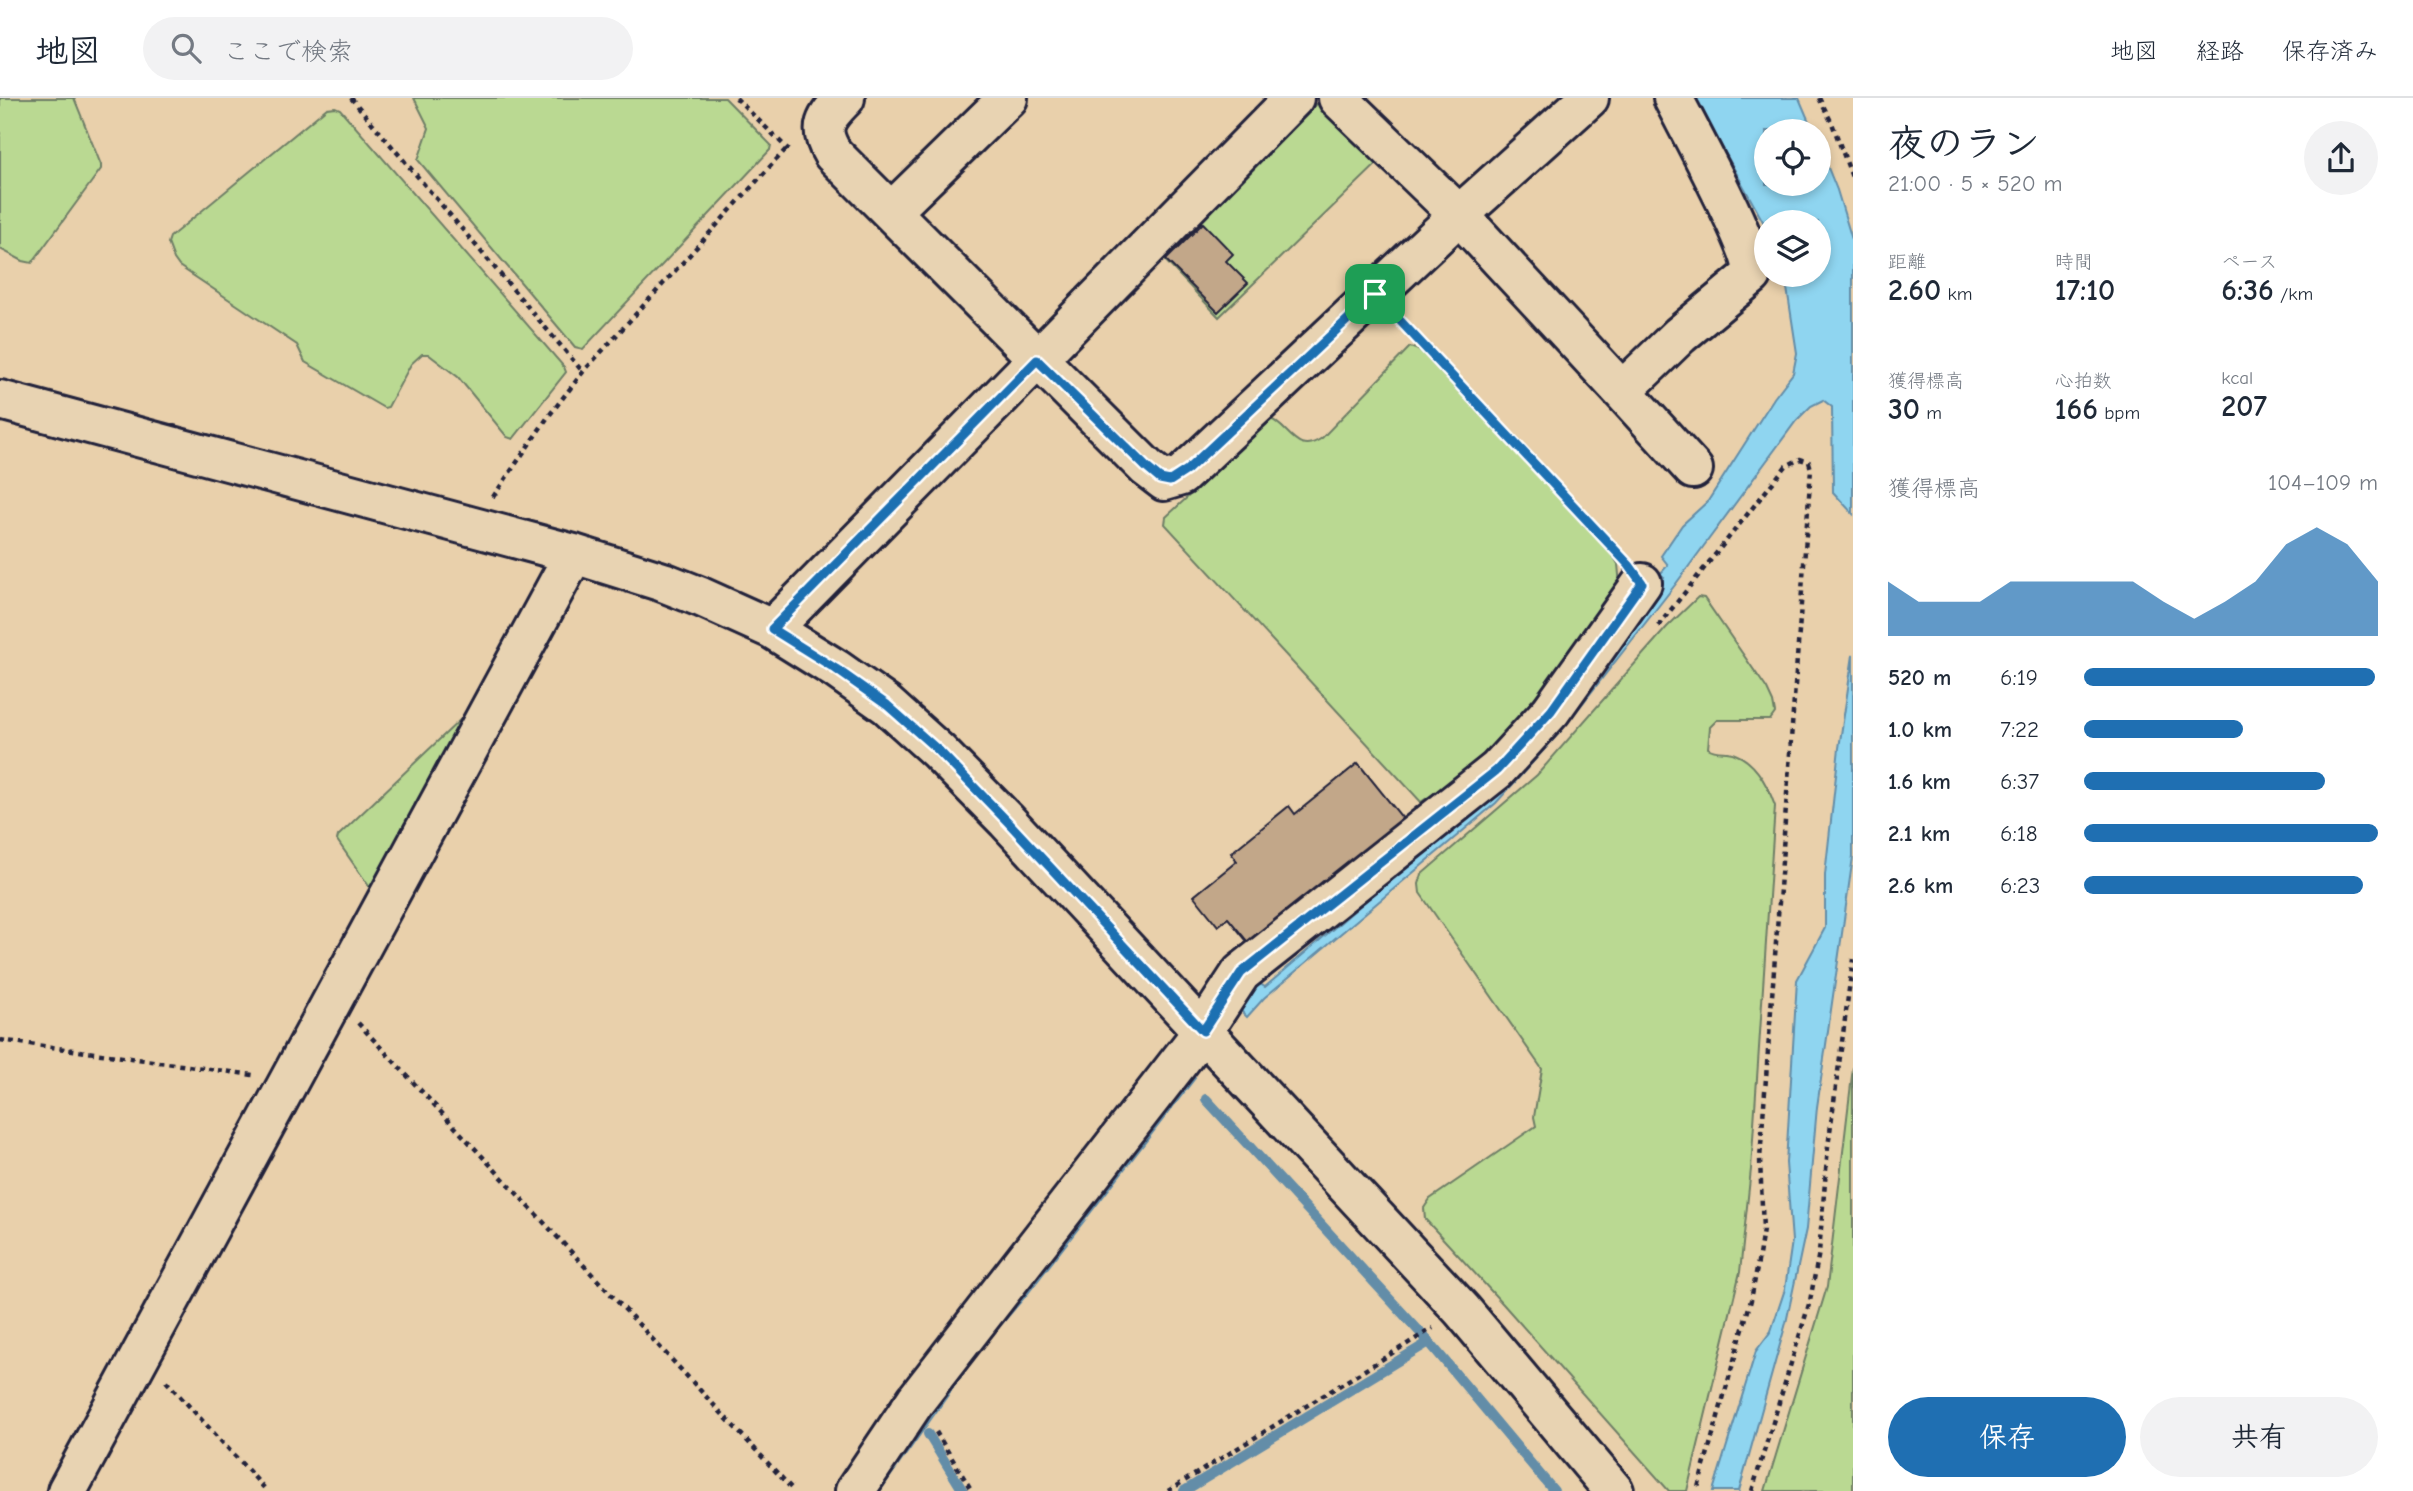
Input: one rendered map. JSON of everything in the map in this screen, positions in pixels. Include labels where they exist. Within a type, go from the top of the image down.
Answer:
[{"type":"street","points":[[845,98],[828,117],[823,130],[826,143],[833,154],[1147,468],[1160,479],[1170,481],[1187,470],[1588,98]]},
{"type":"street","points":[[891,212],[1008,98]]},
{"type":"street","points":[[772,629],[1294,98]]},
{"type":"street","points":[[1338,98],[1459,215],[1693,469]]},
{"type":"street","points":[[1622,391],[1680,335],[1752,275],[1753,267],[1741,235],[1673,98]]},
{"type":"street","points":[[0,400],[574,554],[663,582],[772,629],[836,669],[887,705],[939,751],[1016,831],[1462,1310],[1614,1491]]},
{"type":"street","points":[[67,1491],[574,554]]},
{"type":"street","points":[[855,1491],[916,1400],[1203,1031],[1241,973],[1474,791],[1505,763],[1551,711],[1642,583]]},
{"type":"path","points":[[351,98],[583,372]]},
{"type":"path","points":[[1819,98],[1832,123],[1853,180]]},
{"type":"path","points":[[495,493],[583,372],[787,148]]},
{"type":"path","points":[[1375,294],[1629,565],[1642,583]]},
{"type":"path","points":[[1658,626],[1786,466],[1800,458],[1809,462],[1811,469],[1760,1159],[1763,1230],[1751,1300],[1698,1491]]},
{"type":"path","points":[[1752,1491],[1810,1301],[1819,1252],[1828,1147],[1853,959]]},
{"type":"path","points":[[334,997],[794,1491]]},
{"type":"path","points":[[0,1040],[288,1079]]},
{"type":"path","points":[[1168,1491],[1462,1310]]},
{"type":"path","points":[[140,1353],[267,1491]]},
{"type":"path","points":[[930,1422],[972,1491]]},
{"type":"green space","points":[[0,98],[74,98],[101,165],[101,169],[32,263],[0,249]]},
{"type":"green space","points":[[414,98],[725,98],[771,145],[770,150],[583,349],[575,347],[418,160],[429,128]]},
{"type":"green space","points":[[1322,99],[1381,160],[1219,317],[1160,255]]},
{"type":"green space","points":[[327,108],[340,109],[564,367],[566,372],[513,439],[507,437],[458,377],[428,354],[422,354],[411,364],[388,407],[384,408],[305,362],[297,345],[179,266],[174,259],[168,243],[170,237]]},
{"type":"green space","points":[[1410,347],[1421,351],[1612,554],[1618,564],[1620,586],[1547,682],[1508,728],[1465,771],[1421,802],[1165,524],[1166,517],[1203,483],[1210,468],[1267,417],[1282,426],[1299,442],[1313,443],[1322,438]]},
{"type":"green space","points":[[1698,597],[1704,598],[1767,689],[1775,713],[1770,720],[1717,720],[1710,727],[1708,748],[1735,754],[1749,763],[1765,783],[1775,806],[1751,1169],[1740,1272],[1687,1491],[1669,1491],[1425,1219],[1424,1208],[1430,1199],[1536,1126],[1534,1117],[1542,1069],[1420,893],[1419,884],[1422,874],[1537,775],[1667,627]]},
{"type":"green space","points":[[484,697],[373,892],[337,840],[338,836]]},
{"type":"green space","points":[[1853,1067],[1853,1491],[1765,1491],[1827,1287]]},
{"type":"water","points":[[1695,98],[1799,98],[1808,119],[1754,119],[1754,196],[1831,196],[1831,175],[1837,190],[1853,243],[1853,514],[1833,492],[1832,407],[1823,400],[1811,406],[1796,421],[1675,585],[1561,731],[1496,803],[1264,998],[1247,1017],[1234,1004],[1260,984],[1265,987],[1432,844],[1649,600],[1664,577],[1660,574],[1668,565],[1661,556],[1682,525],[1708,501],[1793,373],[1797,353],[1787,287],[1831,287],[1831,210],[1757,210]]},
{"type":"water","points":[[1853,655],[1853,857],[1817,1107],[1806,1229],[1786,1323],[1739,1491],[1713,1491],[1756,1351],[1771,1331],[1785,1289],[1792,1241],[1786,1163],[1797,980],[1825,928],[1825,875],[1839,748]]},
{"type":"water","points":[[1189,1072],[1195,1078],[1028,1293],[982,1347],[880,1491],[868,1491]]},
{"type":"building","points":[[1203,223],[1233,254],[1226,261],[1248,283],[1218,312],[1166,260]]},
{"type":"building","points":[[1358,763],[1404,820],[1251,946],[1228,918],[1218,926],[1194,896],[1237,861],[1231,853],[1289,806],[1295,814]]},
{"type":"waterway","points":[[1206,1099],[1429,1342],[1554,1491]]},
{"type":"waterway","points":[[1184,1491],[1429,1342]]},
{"type":"waterway","points":[[928,1434],[963,1491]]},
{"type":"route","points":[[1375,294],[1629,565],[1642,583],[1551,711],[1520,747],[1474,791],[1241,973],[1203,1031],[939,751],[887,705],[772,629],[1037,360],[1147,468],[1160,479],[1170,481],[1181,476],[1375,294]]}]
